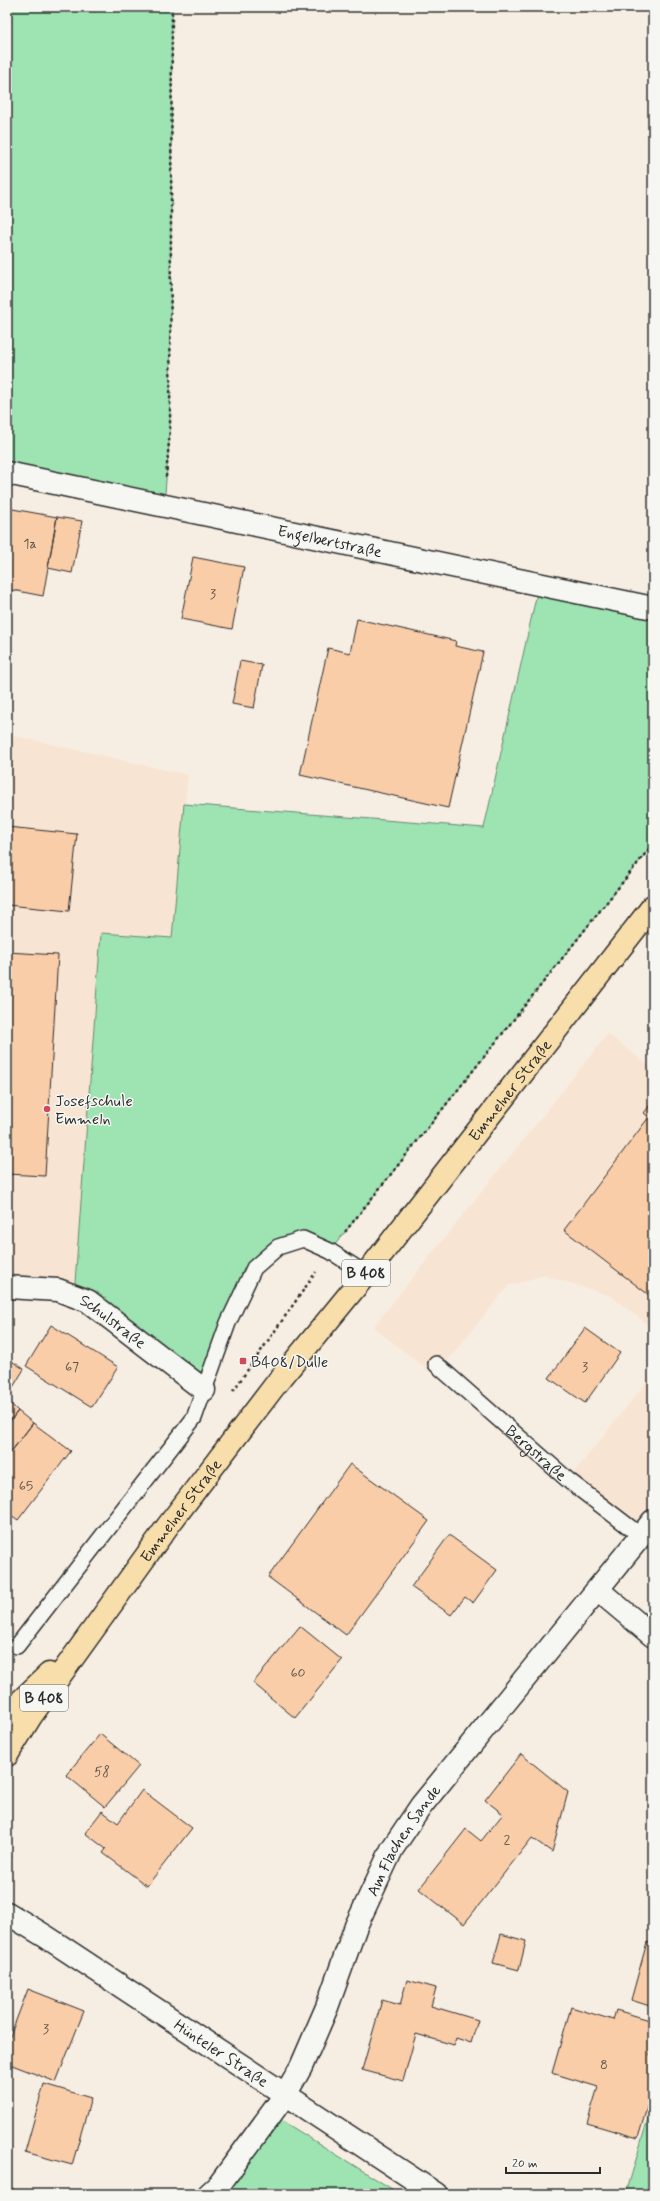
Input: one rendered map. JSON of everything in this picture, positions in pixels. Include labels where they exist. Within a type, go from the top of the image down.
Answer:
[{"type":"main road","name":"Emmelner Straße","points":[[7,1755],[31,1716],[167,1527],[262,1403],[366,1274],[653,906]]},
{"type":"main road","points":[[7,1714],[83,1642]]},
{"type":"street","name":"Engelbertstraße","points":[[7,473],[653,608]]},
{"type":"street","name":"Schulstraße","points":[[7,1287],[58,1290],[88,1301],[204,1390]]},
{"type":"street","name":"Am Flachen Sande","points":[[209,2194],[219,2185],[285,2095],[300,2067],[327,2007],[356,1926],[392,1849],[421,1806],[647,1528]]},
{"type":"street","points":[[598,1590],[653,1636]]},
{"type":"street","name":"Hünteler Straße","points":[[7,1913],[45,1936],[436,2194]]},
{"type":"lane","points":[[17,1646],[194,1418],[228,1323],[254,1268],[278,1247],[303,1239],[330,1251],[366,1274]]},
{"type":"lane","name":"Bergstraße","points":[[436,1364],[568,1480],[647,1528]]},
{"type":"path","points":[[164,506],[170,430],[172,7]]},
{"type":"path","points":[[7,1853],[12,1857]]},
{"type":"shaded area","name":"Josefschule Emmeln","points":[[7,734],[188,775],[172,938],[101,933],[75,1283],[7,1280]]},
{"type":"shaded area","points":[[608,1034],[653,1069],[653,1329],[611,1296],[544,1275],[508,1286],[435,1376],[373,1327]]},
{"type":"shaded area","points":[[653,1374],[653,1521],[641,1536],[568,1480]]},
{"type":"green space","points":[[7,7],[172,7],[170,430],[164,506],[7,473]]},
{"type":"green space","points":[[539,584],[653,608],[653,844],[330,1251],[303,1239],[254,1268],[204,1390],[74,1296],[101,933],[172,938],[184,804],[484,828]]},
{"type":"green space","points":[[653,2101],[653,2194],[626,2194]]},
{"type":"green space","points":[[271,2114],[400,2194],[209,2194]]},
{"type":"building","points":[[7,508],[57,517],[43,596],[7,589]]},
{"type":"building","points":[[57,517],[82,521],[72,573],[48,568]]},
{"type":"building","points":[[193,557],[244,567],[232,629],[181,619]]},
{"type":"building","points":[[357,619],[456,641],[455,646],[483,652],[448,808],[300,775],[328,648],[350,653]]},
{"type":"building","points":[[240,661],[262,665],[254,708],[232,704]]},
{"type":"building","points":[[7,827],[77,834],[69,911],[7,905]]},
{"type":"building","points":[[7,952],[58,955],[45,1176],[7,1174]]},
{"type":"building","points":[[653,1101],[653,1298],[564,1230],[649,1117],[644,1113]]},
{"type":"building","points":[[51,1325],[118,1367],[92,1407],[26,1366]]},
{"type":"building","points":[[585,1328],[620,1353],[585,1403],[549,1378]]},
{"type":"building","points":[[7,1358],[24,1369],[9,1394],[7,1393]]},
{"type":"building","points":[[7,1400],[18,1411],[7,1425]]},
{"type":"building","points":[[18,1411],[33,1423],[11,1452],[7,1449],[7,1425]]},
{"type":"building","points":[[33,1423],[71,1451],[18,1520],[7,1512],[7,1457]]},
{"type":"building","points":[[350,1464],[429,1521],[346,1635],[268,1577]]},
{"type":"building","points":[[449,1535],[497,1570],[473,1603],[465,1597],[451,1615],[411,1587]]},
{"type":"building","points":[[300,1626],[342,1660],[295,1718],[253,1683]]},
{"type":"building","points":[[100,1734],[139,1766],[105,1807],[66,1775]]},
{"type":"building","points":[[521,1754],[568,1792],[552,1852],[532,1838],[464,1924],[419,1889],[466,1829],[481,1841],[503,1814],[485,1800]]},
{"type":"building","points":[[142,1790],[192,1828],[147,1886],[103,1853],[106,1849],[85,1833],[102,1811],[118,1823]]},
{"type":"building","points":[[501,1934],[526,1941],[519,1970],[493,1963]]},
{"type":"building","points":[[647,1942],[653,1944],[653,2007],[631,2000]]},
{"type":"building","points":[[407,1980],[436,1988],[431,2006],[478,2020],[471,2043],[456,2038],[454,2045],[416,2034],[403,2081],[362,2070],[382,2000],[400,2005]]},
{"type":"building","points":[[28,1989],[84,2011],[56,2082],[7,2063],[7,2044]]},
{"type":"building","points":[[571,2007],[613,2020],[616,2010],[653,2021],[653,2043],[650,2055],[653,2056],[653,2087],[638,2138],[587,2123],[598,2087],[552,2073]]},
{"type":"building","points":[[44,2084],[91,2098],[72,2165],[25,2152]]},
{"type":"building","points":[[7,2185],[21,2194],[7,2194]]},
{"type":"place","name":"Josefschule Emmeln","points":[[47,1109]]},
{"type":"place","name":"B408/Dulle","points":[[243,1361]]}]
